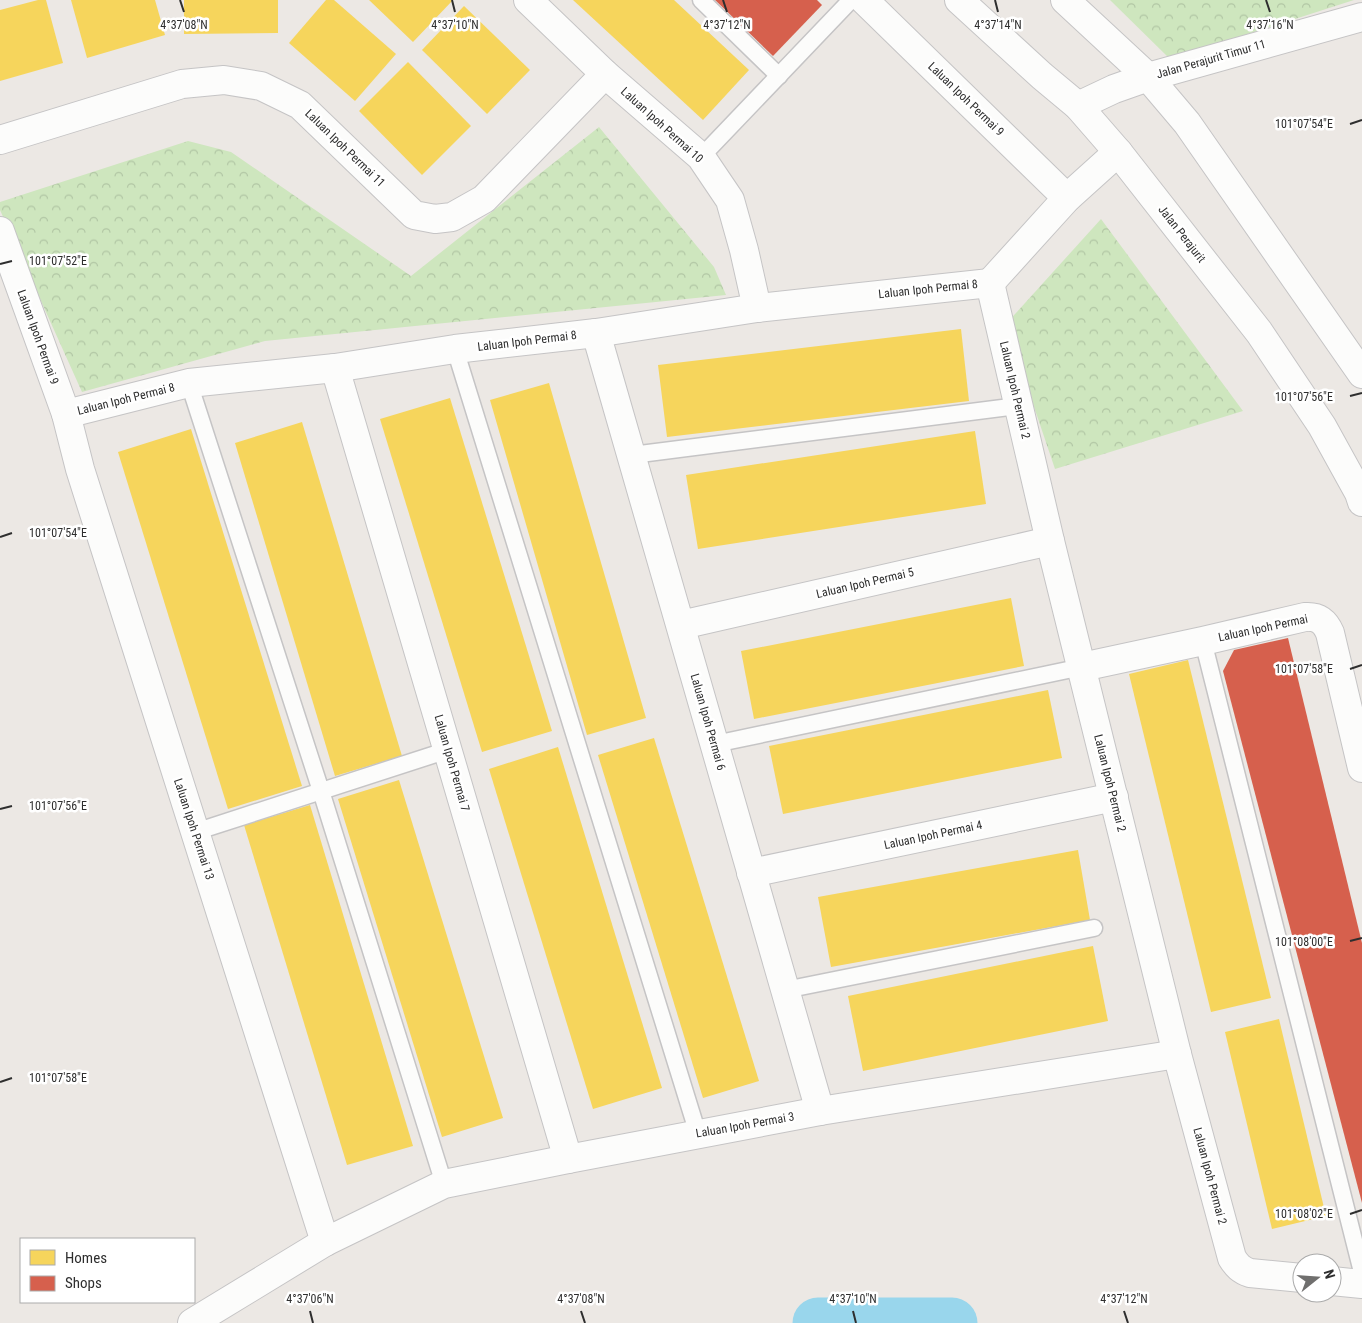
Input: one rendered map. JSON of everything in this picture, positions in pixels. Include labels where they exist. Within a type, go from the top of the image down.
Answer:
[{"type":"street","name":"Laluan Ipoh Permai 10","points":[[528,0],[605,74],[701,157],[730,200],[757,308]]},
{"type":"street","name":"Laluan Ipoh Permai 9","points":[[864,0],[1067,198]]},
{"type":"street","name":"Jalan Perajurit","points":[[959,0],[1042,76],[1078,106],[1118,152],[1259,332],[1322,426],[1359,493],[1362,502]]},
{"type":"street","points":[[1065,0],[1148,77],[1187,123],[1362,374]]},
{"type":"street","name":"Jalan Perajurit Timur 11","points":[[1078,106],[1114,89],[1148,77],[1362,17]]},
{"type":"street","name":"Laluan Ipoh Permai 11","points":[[0,140],[182,84],[224,80],[261,86],[300,105],[414,215],[435,219],[452,217],[484,199],[605,74]]},
{"type":"street","points":[[990,283],[1067,198],[1118,152]]},
{"type":"street","name":"Laluan Ipoh Permai 9","points":[[0,230],[66,414]]},
{"type":"street","name":"Laluan Ipoh Permai 8","points":[[66,414],[190,383],[335,368],[455,349],[596,333],[757,308],[990,283]]},
{"type":"street","name":"Laluan Ipoh Permai 2","points":[[990,283],[1050,541],[1177,1054],[1232,1258],[1243,1271],[1292,1277]]},
{"type":"street","name":"Laluan Ipoh Permai 6","points":[[596,333],[820,1112]]},
{"type":"street","name":"Laluan Ipoh Permai 7","points":[[335,368],[568,1159]]},
{"type":"street","name":"Laluan Ipoh Permai 13","points":[[66,414],[80,469],[325,1242]]},
{"type":"street","name":"Laluan Ipoh Permai 5","points":[[681,626],[1050,541]]},
{"type":"street","name":"Laluan Ipoh Permai","points":[[1082,667],[1305,617],[1313,617],[1327,625],[1330,633],[1362,768]]},
{"type":"street","name":"Laluan Ipoh Permai 4","points":[[752,873],[1114,797]]},
{"type":"street","name":"Laluan Ipoh Permai 3","points":[[192,1323],[325,1242],[444,1184],[820,1112],[1177,1054]]},
{"type":"street","points":[[1342,1282],[1362,1284]]},
{"type":"lane","points":[[701,0],[779,76]]},
{"type":"lane","points":[[701,157],[851,0]]},
{"type":"lane","points":[[455,349],[698,1134]]},
{"type":"lane","points":[[190,383],[321,791],[444,1184]]},
{"type":"lane","points":[[632,455],[1018,406]]},
{"type":"lane","points":[[1203,641],[1362,1272]]},
{"type":"lane","points":[[715,744],[1082,667]]},
{"type":"lane","points":[[194,832],[448,750]]},
{"type":"lane","points":[[785,990],[1094,928]]},
{"type":"green space","points":[[1110,0],[1354,0],[1170,59]]},
{"type":"green space","points":[[599,127],[714,267],[726,295],[265,341],[82,392],[0,210],[0,202],[188,141],[231,152],[411,276]]},
{"type":"green space","points":[[1101,219],[1243,411],[1055,469],[1006,324]]},
{"type":"building: Homes","points":[[38,0],[46,0],[63,63],[0,81],[0,10]]},
{"type":"building: Homes","points":[[71,0],[155,0],[165,35],[87,58]]},
{"type":"building: Homes","points":[[184,0],[278,0],[278,33],[184,34]]},
{"type":"building: Homes","points":[[326,0],[334,0],[396,54],[355,101],[289,43]]},
{"type":"building: Homes","points":[[369,0],[453,0],[413,42]]},
{"type":"building: Homes","points":[[573,0],[674,0],[749,70],[703,120]]},
{"type":"building: Homes","points":[[464,6],[530,70],[487,114],[422,50]]},
{"type":"building: Homes","points":[[408,62],[471,126],[422,175],[359,111]]},
{"type":"building: Homes","points":[[961,329],[969,401],[667,437],[658,365]]},
{"type":"building: Homes","points":[[549,383],[646,718],[587,735],[490,400]]},
{"type":"building: Homes","points":[[450,398],[552,731],[482,752],[380,419]]},
{"type":"building: Homes","points":[[302,422],[402,756],[335,776],[235,443]]},
{"type":"building: Homes","points":[[191,429],[302,786],[228,809],[118,452]]},
{"type":"building: Homes","points":[[975,431],[986,504],[698,549],[686,475]]},
{"type":"building: Homes","points":[[1011,598],[1024,666],[754,719],[741,651]]},
{"type":"building: Homes","points":[[1188,660],[1271,998],[1211,1012],[1129,674]]},
{"type":"building: Homes","points":[[1048,690],[1062,758],[783,814],[769,746]]},
{"type":"building: Homes","points":[[654,738],[759,1081],[703,1098],[598,755]]},
{"type":"building: Homes","points":[[558,747],[662,1088],[593,1109],[489,769]]},
{"type":"building: Homes","points":[[399,780],[503,1118],[442,1137],[338,799]]},
{"type":"building: Homes","points":[[310,805],[413,1146],[347,1165],[244,825]]},
{"type":"building: Homes","points":[[1078,850],[1090,920],[831,967],[818,897]]},
{"type":"building: Homes","points":[[1093,946],[1108,1021],[863,1071],[848,996]]},
{"type":"building: Homes","points":[[1279,1019],[1326,1216],[1272,1229],[1225,1032]]},
{"type":"building: Shops","points":[[715,0],[817,0],[822,5],[773,56]]},
{"type":"building: Shops","points":[[1288,638],[1362,943],[1362,1203],[1223,671],[1234,650]]},
{"type":"waterway","points":[[818,1323],[952,1323]]}]
